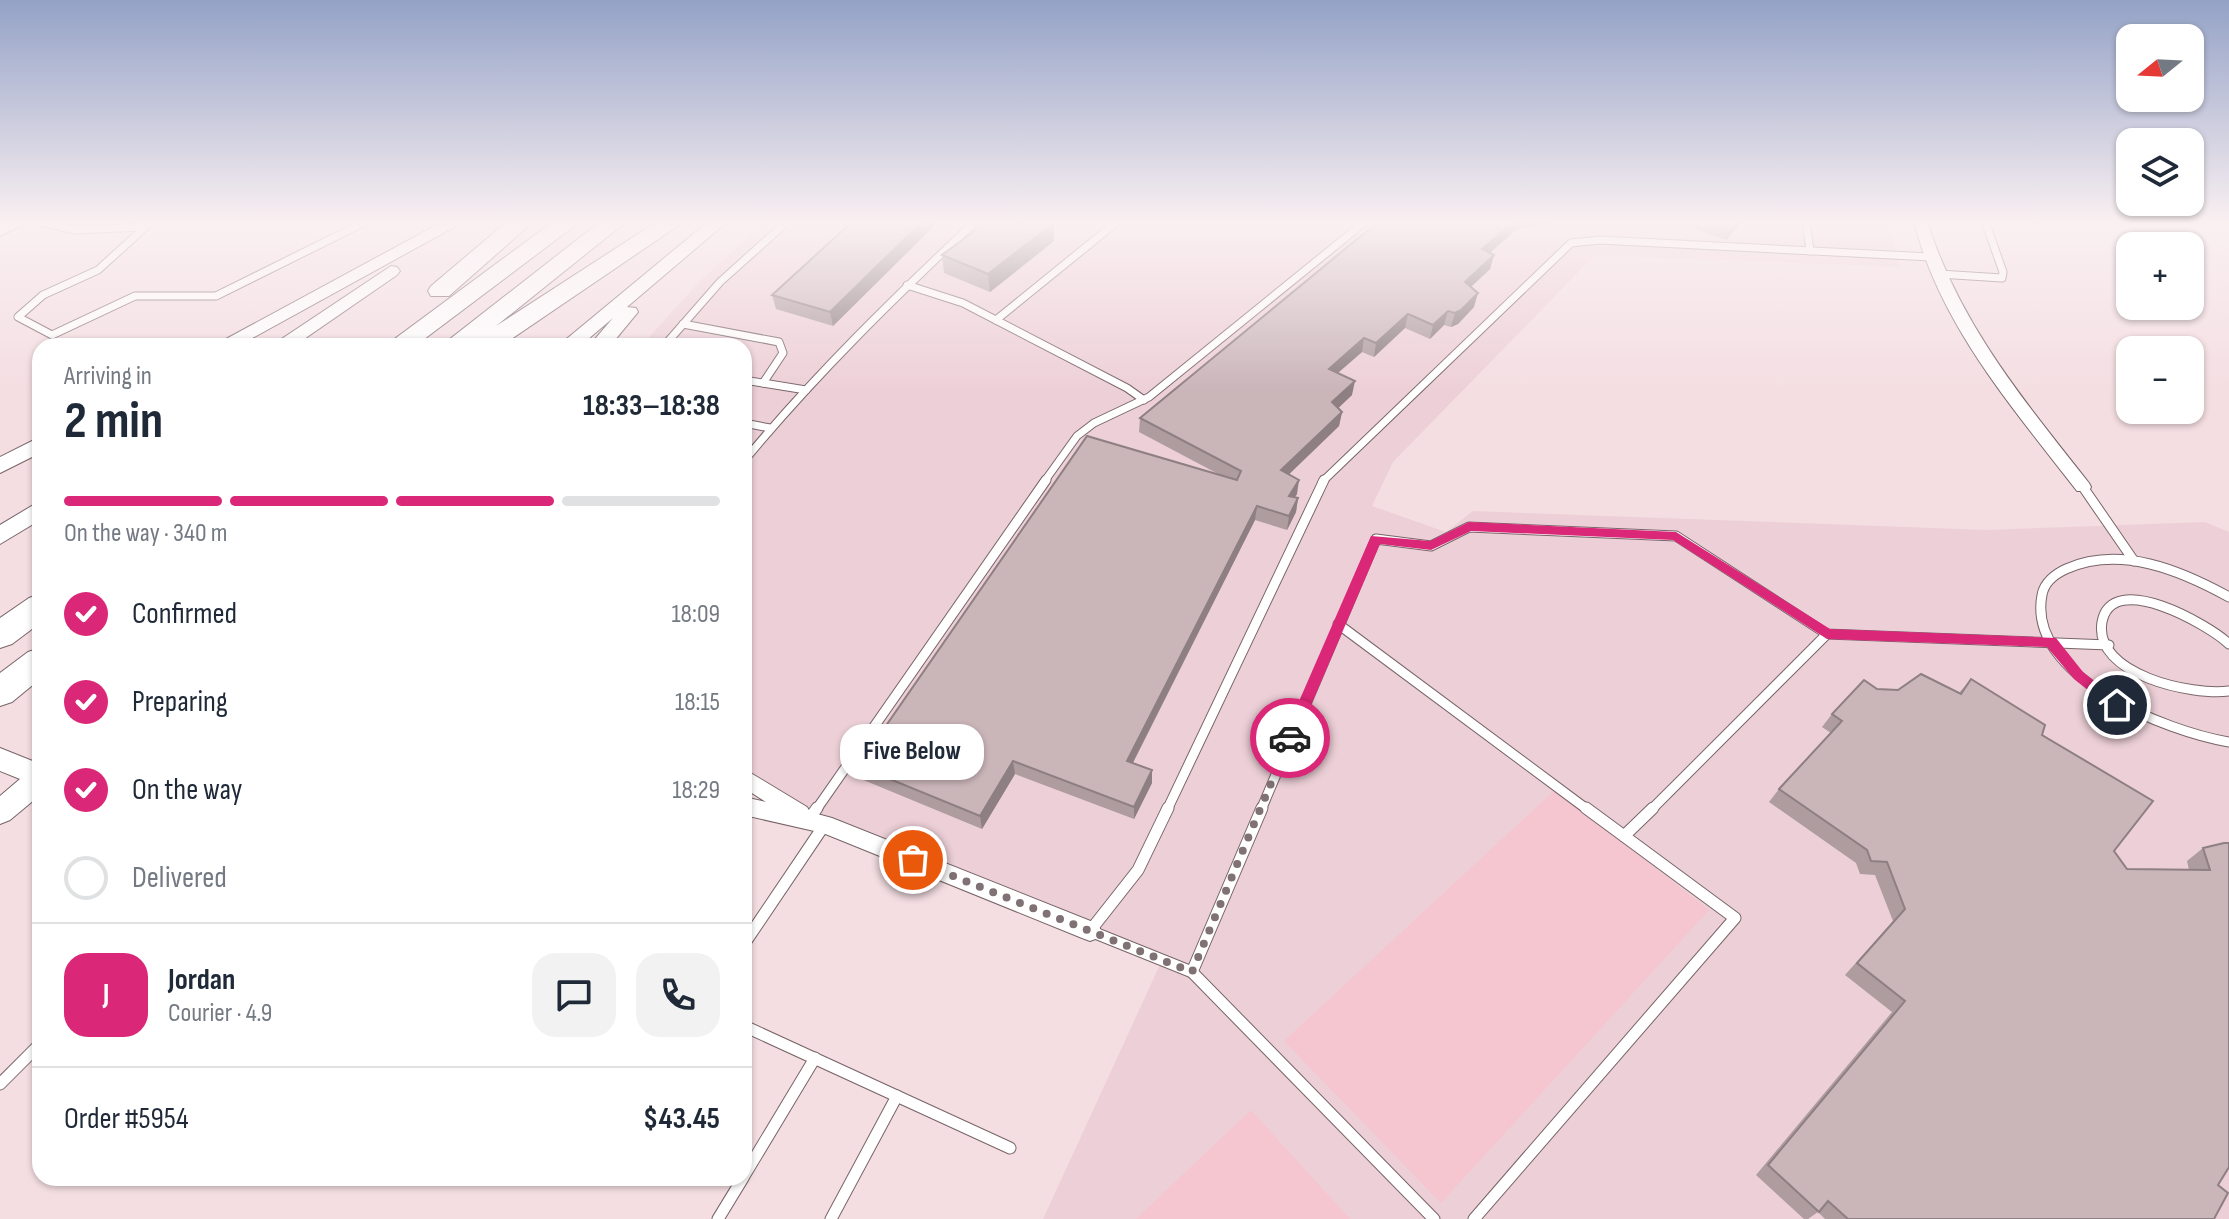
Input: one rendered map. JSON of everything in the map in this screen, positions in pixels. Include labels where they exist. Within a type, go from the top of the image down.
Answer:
[{"type":"highway","points":[[385,338],[456,278]]},
{"type":"highway","points":[[409,338],[491,278]]},
{"type":"highway","points":[[464,338],[542,278]]},
{"type":"highway","points":[[495,338],[587,278]]},
{"type":"highway","points":[[0,635],[32,611]]},
{"type":"highway","points":[[0,692],[32,667]]},
{"type":"main road","points":[[238,338],[350,278]]},
{"type":"main road","points":[[293,338],[382,278]]},
{"type":"main road","points":[[578,338],[652,278]]},
{"type":"main road","points":[[606,338],[660,278]]},
{"type":"main road","points":[[0,466],[32,448]]},
{"type":"main road","points":[[0,536],[32,514]]},
{"type":"main road","points":[[0,759],[32,774]]},
{"type":"main road","points":[[0,812],[32,785]]},
{"type":"street","points":[[1941,278],[1958,316],[2002,382],[2083,487]]},
{"type":"street","points":[[752,782],[817,822]]},
{"type":"street","points":[[752,808],[817,822],[1090,931]]},
{"type":"lane","points":[[83,278],[34,298],[18,317],[52,335],[135,296],[216,296],[252,278]]},
{"type":"lane","points":[[671,338],[726,278]]},
{"type":"lane","points":[[752,451],[770,428],[915,278]]},
{"type":"lane","points":[[996,320],[1048,278]]},
{"type":"lane","points":[[752,931],[817,822],[1077,436],[1094,423],[1144,400],[1295,278]]},
{"type":"lane","points":[[1434,1219],[1192,972],[1090,931],[1138,870],[1321,483],[1535,278]]},
{"type":"lane","points":[[907,285],[947,297],[996,320],[1127,388],[1144,400]]},
{"type":"lane","points":[[683,324],[779,342],[783,353],[763,383]]},
{"type":"lane","points":[[752,381],[806,390]]},
{"type":"lane","points":[[752,425],[770,428]]},
{"type":"lane","points":[[2083,487],[2134,561]]},
{"type":"lane","points":[[1192,972],[1376,539],[1431,546],[1469,527],[1676,536],[1827,634],[2109,645]]},
{"type":"lane","points":[[2229,597],[2172,570],[2134,561],[2100,560],[2072,565],[2051,577],[2041,596],[2041,619],[2051,642],[2079,676],[2117,705],[2162,727],[2210,741],[2229,742]]},
{"type":"lane","points":[[2229,644],[2205,623],[2183,611],[2138,601],[2120,603],[2108,610],[2102,621],[2109,645],[2130,667],[2173,690],[2196,695],[2216,695],[2229,691]]},
{"type":"lane","points":[[1338,624],[1735,918],[1474,1219]]},
{"type":"lane","points":[[1624,836],[1827,634]]},
{"type":"lane","points":[[752,1030],[1010,1148]]},
{"type":"lane","points":[[0,1084],[32,1052]]},
{"type":"lane","points":[[752,1164],[815,1058]]},
{"type":"lane","points":[[831,1219],[897,1096]]},
{"type":"lane","points":[[718,1219],[738,1186]]},
{"type":"shaded area","points":[[703,278],[1573,278],[1393,462],[1372,506],[1446,532],[1473,511],[1987,530],[2205,522],[2229,532],[2229,1219],[1043,1219],[1163,958],[825,824],[752,782],[752,338],[648,338]]},
{"type":"shaded area","points":[[1555,790],[1709,910],[1441,1203],[1284,1041]]},
{"type":"shaded area","points":[[1251,1110],[1350,1219],[1136,1219]]},
{"type":"building","points":[[791,278],[865,278],[830,312],[772,295]]},
{"type":"building","points":[[1310,278],[1469,278],[1465,282],[1478,293],[1461,310],[1455,313],[1448,311],[1433,325],[1408,314],[1376,343],[1364,338],[1329,369],[1355,381],[1332,402],[1342,412],[1281,470],[1299,480],[1289,496],[1298,498],[1289,516],[1257,506],[1127,761],[1152,770],[1134,807],[1013,761],[980,816],[858,766],[1087,436],[1237,480],[1241,471],[1140,418]]},
{"type":"building","points":[[1921,674],[1961,694],[1971,679],[2045,725],[2042,735],[2153,801],[2114,851],[2127,869],[2210,870],[2203,848],[2229,843],[2229,1167],[2218,1185],[2228,1193],[2214,1219],[1848,1219],[1828,1201],[1819,1212],[1768,1165],[1905,1001],[1857,963],[1905,909],[1887,862],[1871,861],[1867,850],[1779,789],[1842,721],[1832,714],[1864,680],[1877,689],[1898,690]]},
{"type":"way so far","points":[[913,860],[1192,972],[1290,738]]},
{"type":"place","name":"Five Below","points":[[913,860]]},
{"type":"route","points":[[1290,738],[1376,539],[1431,546],[1469,527],[1676,536],[1827,634],[2051,642],[2079,676],[2117,705]]}]
